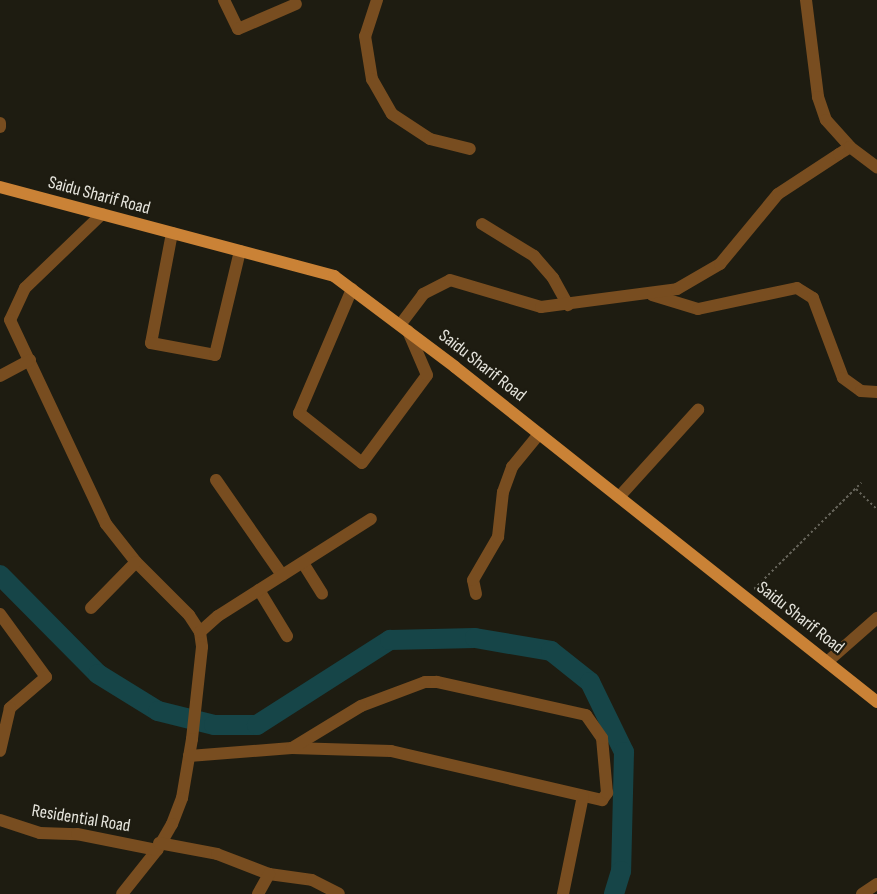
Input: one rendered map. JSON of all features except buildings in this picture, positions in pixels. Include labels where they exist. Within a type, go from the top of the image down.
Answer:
[{"type":"main road","name":"Saidu Sharif Road","points":[[0,188],[334,276],[404,328],[619,496],[877,702]]},
{"type":"street","points":[[224,0],[238,29],[296,4]]},
{"type":"street","points":[[377,0],[365,36],[372,79],[392,114],[430,139],[470,149]]},
{"type":"street","points":[[806,0],[818,97],[826,120],[850,147],[877,167]]},
{"type":"street","points":[[352,289],[298,413],[362,463],[426,375],[404,328],[423,294],[450,280],[541,307],[677,289],[720,264],[778,194],[850,147]]},
{"type":"street","points":[[102,214],[25,288],[5,322],[30,360],[106,524],[136,562],[189,615],[200,632],[202,647],[192,739],[182,798],[159,846],[122,894]]},
{"type":"street","points":[[482,224],[534,256],[553,278],[568,304]]},
{"type":"street","points":[[172,233],[151,343],[215,355],[240,251]]},
{"type":"street","points":[[649,294],[698,309],[797,288],[813,298],[843,378],[861,391],[877,392]]},
{"type":"street","points":[[0,376],[30,360]]},
{"type":"street","points":[[619,496],[698,410]]},
{"type":"street","points":[[476,594],[473,580],[498,537],[503,492],[512,467],[539,434]]},
{"type":"street","points":[[216,480],[282,575]]},
{"type":"street","points":[[200,632],[218,616],[372,519]]},
{"type":"street","points":[[91,608],[136,562]]},
{"type":"street","points":[[303,562],[322,594]]},
{"type":"street","points":[[259,590],[287,636]]},
{"type":"street","points":[[0,614],[46,677],[10,708],[0,752]]},
{"type":"street","points":[[827,662],[877,618]]},
{"type":"street","points":[[189,756],[292,748],[391,751],[602,800],[607,793],[602,738],[586,715],[436,682],[425,682],[361,706],[292,748]]},
{"type":"street","points":[[563,894],[583,796]]},
{"type":"street","name":"Residential Road","points":[[0,820],[40,833],[106,838],[216,854],[269,874],[312,880],[339,894]]},
{"type":"street","points":[[258,894],[269,874]]},
{"type":"street","points":[[862,894],[877,884]]},
{"type":"path","points":[[745,597],[861,483]]},
{"type":"path","points":[[856,489],[877,509]]},
{"type":"waterway","points":[[0,575],[98,674],[158,711],[214,725],[257,725],[390,640],[475,638],[551,651],[590,682],[624,752],[621,871],[614,894]]}]
